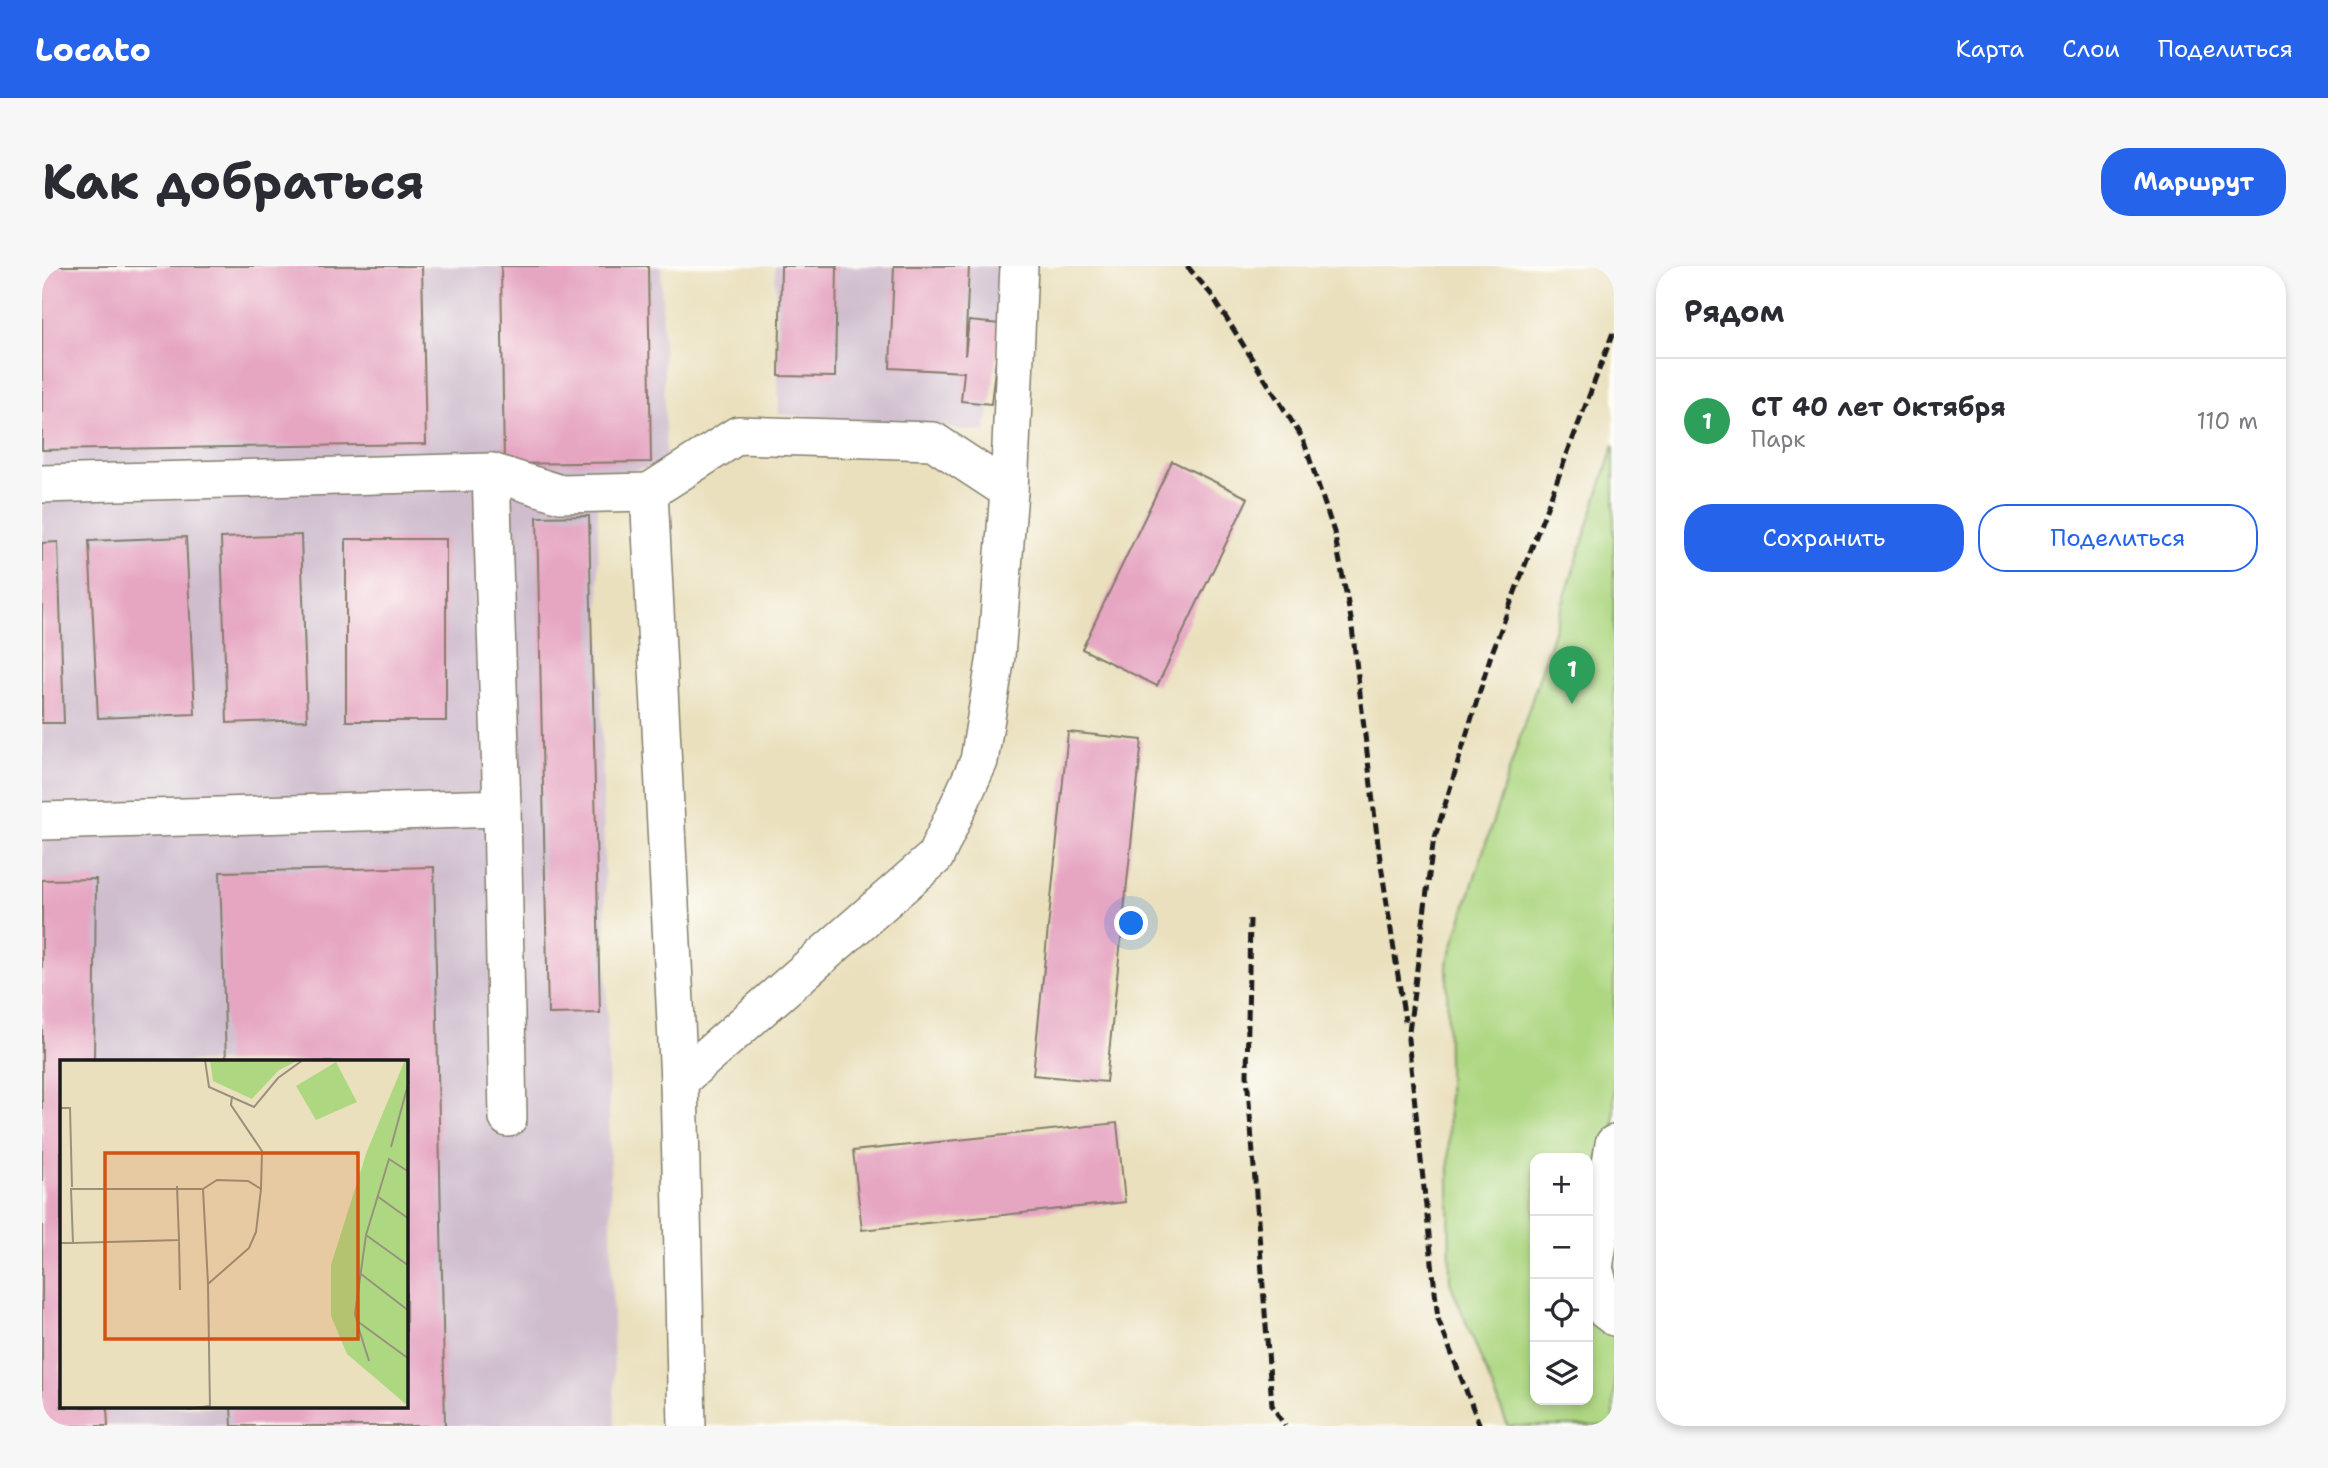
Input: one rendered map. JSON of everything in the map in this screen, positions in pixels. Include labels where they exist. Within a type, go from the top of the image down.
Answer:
[{"type":"street","points":[[679,1081],[935,857],[979,761],[996,656],[1009,491],[1019,266]]},
{"type":"street","points":[[42,484],[491,472],[561,494],[649,492],[738,435],[933,441],[1009,491]]},
{"type":"street","points":[[491,472],[502,808],[508,1118]]},
{"type":"street","points":[[649,492],[679,1081],[687,1426]]},
{"type":"street","points":[[42,821],[502,808]]},
{"type":"street","points":[[1611,1322],[1594,1268],[1614,1144]]},
{"type":"shaded area","points":[[42,266],[661,266],[666,462],[597,480],[615,1426],[42,1426]]},
{"type":"shaded area","points":[[775,266],[1003,266],[986,432],[779,414]]},
{"type":"green space","points":[[1614,444],[1614,1426],[1508,1426],[1450,1282],[1447,964]]},
{"type":"building","points":[[42,266],[422,266],[426,444],[42,450]]},
{"type":"building","points":[[501,266],[648,266],[651,462],[504,464]]},
{"type":"building","points":[[781,266],[837,266],[835,377],[779,376]]},
{"type":"building","points":[[894,266],[969,266],[965,356],[969,321],[1000,324],[991,404],[961,401],[964,372],[890,368]]},
{"type":"building","points":[[1172,461],[1248,498],[1157,686],[1082,649]]},
{"type":"building","points":[[589,516],[600,1013],[548,1014],[537,517]]},
{"type":"building","points":[[301,535],[307,720],[227,723],[221,538]]},
{"type":"building","points":[[186,537],[195,714],[98,718],[89,541]]},
{"type":"building","points":[[346,539],[446,539],[446,721],[346,721]]},
{"type":"building","points":[[58,542],[64,723],[42,723],[42,543]]},
{"type":"building","points":[[1068,732],[1142,740],[1106,1082],[1033,1075]]},
{"type":"building","points":[[434,867],[445,1426],[232,1426],[231,1408],[408,1408],[408,1060],[226,1060],[220,872]]},
{"type":"building","points":[[96,879],[94,1060],[60,1060],[60,1408],[107,1408],[108,1426],[42,1426],[42,880]]},
{"type":"building","points":[[1117,1123],[1125,1202],[862,1230],[853,1151]]},
{"type":"railway","points":[[1187,266],[1211,294],[1303,439],[1334,532],[1351,619],[1379,852],[1405,1021]]},
{"type":"railway","points":[[1480,1426],[1438,1319],[1408,1039],[1433,844],[1490,658],[1614,330]]},
{"type":"railway","points":[[1250,919],[1247,1075],[1272,1405],[1285,1426]]},
{"type":"place","name":"СТ 40 лет Октября","points":[[1572,704]]}]
